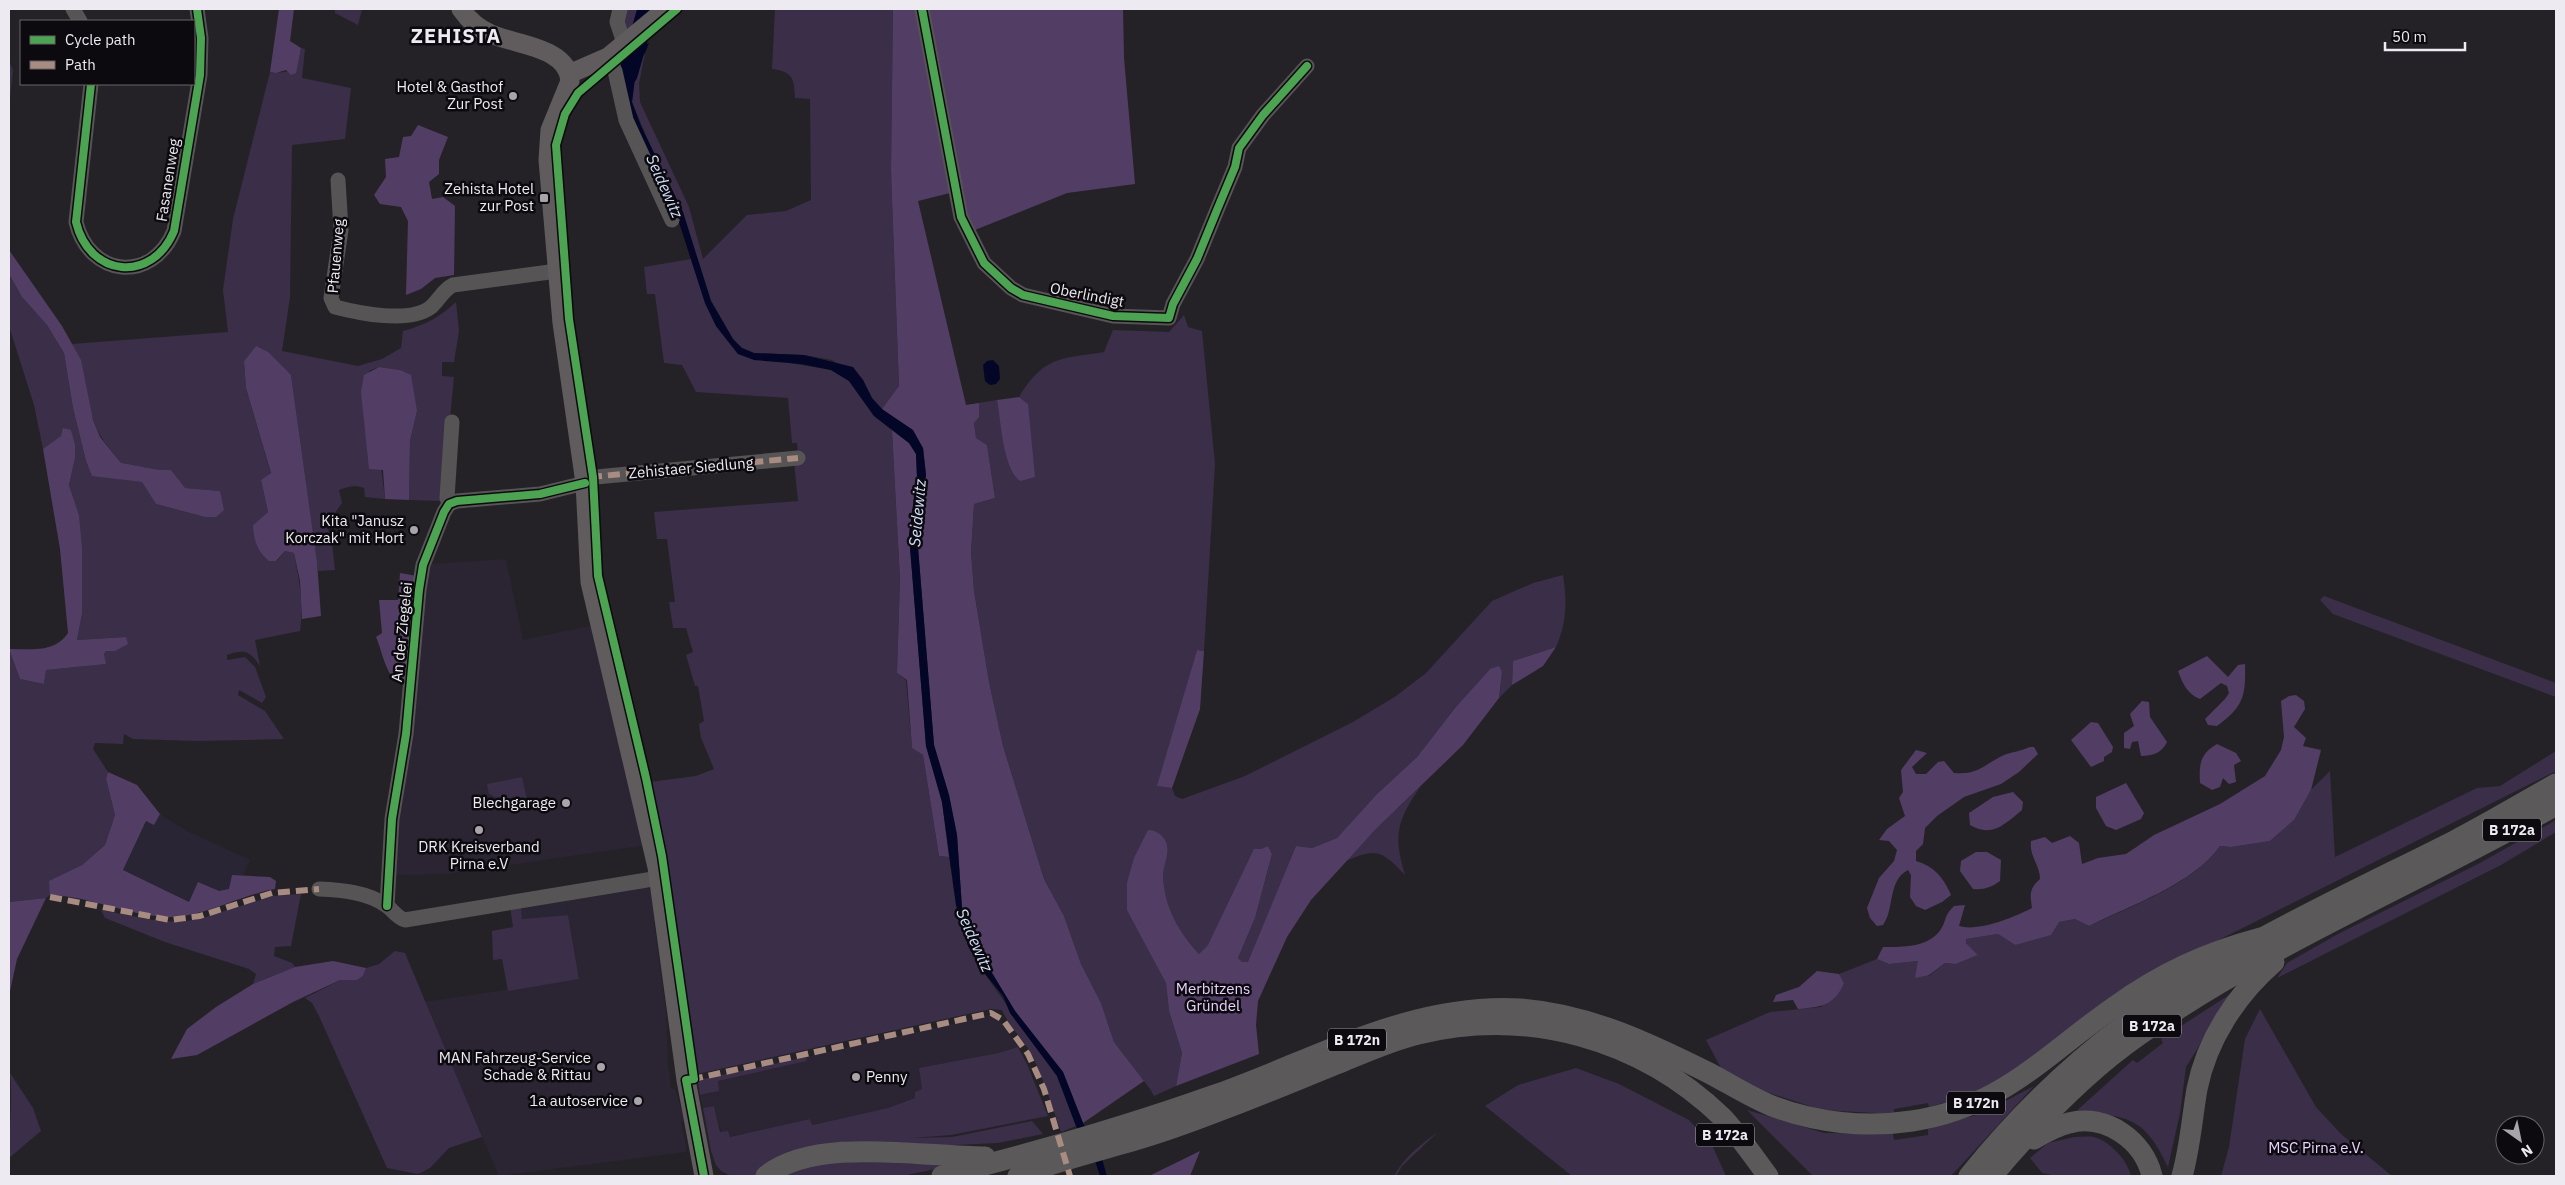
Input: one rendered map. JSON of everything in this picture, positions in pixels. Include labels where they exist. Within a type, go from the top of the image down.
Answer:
[{"type":"highway","name":"B 172a","points":[[1968,1176],[1991,1149],[2061,1076],[2142,1011],[2261,938],[2457,839],[2556,784]]},
{"type":"highway","name":"B 172a","points":[[1999,1168],[2074,1089],[2138,1036],[2209,989],[2324,926],[2556,805]]},
{"type":"highway","name":"B 172a","points":[[2182,1176],[2201,1072],[2222,1026],[2237,1002],[2268,967],[2324,926]]},
{"type":"highway","name":"B 172n","points":[[987,1176],[1145,1128],[1218,1094],[1384,1029],[1426,1017],[1492,1009],[1541,1012],[1582,1027],[1660,1050],[1746,1094],[1800,1115],[1848,1123],[1873,1124],[1935,1117],[1963,1108],[2008,1088],[2112,1008],[2150,983],[2207,954],[2261,938]]},
{"type":"highway","name":"B 172n","points":[[1582,1027],[1608,1043],[1643,1060],[1698,1097],[1723,1119],[1768,1176]]},
{"type":"highway","name":"B 172n","points":[[1660,1050],[1704,1085],[1731,1111],[1762,1149],[1779,1176]]},
{"type":"highway","name":"B 172a","points":[[1698,1097],[1736,1151],[1749,1176]]},
{"type":"highway","points":[[1999,1168],[2052,1129],[2070,1122],[2089,1121],[2109,1126],[2135,1143],[2144,1154],[2152,1176]]},
{"type":"highway","points":[[766,1176],[791,1162],[811,1155],[873,1153],[992,1157],[1035,1161]]},
{"type":"highway","name":"B 172n","points":[[942,1176],[1035,1161]]},
{"type":"highway","name":"B 172n","points":[[1018,1176],[1035,1161]]},
{"type":"main road","points":[[461,9],[467,17],[490,34],[555,56],[564,63],[569,74],[570,81],[550,130],[549,152],[556,271],[585,481],[589,571],[593,596],[640,788],[658,878],[686,1080],[704,1176]]},
{"type":"main road","points":[[569,74],[608,57],[663,11]]},
{"type":"street","points":[[73,9],[79,20]]},
{"type":"street","name":"Fasanenweg","points":[[91,85],[76,222],[83,242],[94,256],[112,266],[132,267],[150,261],[161,253],[174,230],[200,75],[202,38],[197,9]]},
{"type":"street","points":[[620,9],[617,22],[628,40]]},
{"type":"street","name":"Oberlindigt","points":[[922,9],[961,217],[976,251],[994,273],[1011,288],[1023,295],[1114,316],[1169,318],[1173,304],[1197,259],[1218,210],[1235,167],[1239,148],[1264,115],[1307,66]]},
{"type":"street","points":[[608,57],[615,71],[626,120],[672,220]]},
{"type":"street","name":"Pfauenweg","points":[[338,180],[341,230],[331,298],[335,307],[375,316],[420,313],[430,307],[445,290],[453,285],[556,271]]},
{"type":"street","name":"An der Ziegelei","points":[[387,906],[392,819],[406,734],[420,582],[423,565],[449,504],[447,498],[452,422]]},
{"type":"street","name":"Zehistaer Siedlung","points":[[585,481],[798,458]]},
{"type":"street","points":[[449,504],[457,501],[540,494],[585,481]]},
{"type":"street","points":[[319,889],[342,890],[360,894],[387,906],[399,918],[415,919],[658,878]]},
{"type":"shaded area","points":[[506,559],[523,640],[594,625],[647,845],[447,874],[394,875],[397,820],[427,564]]},
{"type":"shaded area","points":[[160,814],[185,830],[250,860],[243,875],[232,875],[230,889],[219,892],[198,882],[189,902],[123,870],[146,821],[154,824]]},
{"type":"shaded area","points":[[646,887],[653,892],[657,920],[654,921],[666,1011],[671,1088],[675,1089],[685,1120],[681,1122],[687,1152],[499,1176],[424,1002],[579,979],[565,897]]},
{"type":"shaded area","points":[[565,897],[568,915],[522,919],[521,905]]},
{"type":"shaded area","points":[[989,1016],[1001,1022],[1018,1047],[998,1053],[920,1068],[922,1089],[915,1098],[888,1108],[811,1125],[810,1119],[729,1137],[721,1132],[714,1106],[703,1108],[700,1095],[712,1093],[717,1081],[807,1061],[806,1057]]},
{"type":"green space","points":[[279,9],[294,9],[290,41],[301,48],[296,73],[291,75],[286,70],[276,73],[270,72]]},
{"type":"green space","points":[[335,9],[362,9],[358,25],[335,13]]},
{"type":"green space","points":[[625,9],[640,9],[636,24],[629,29],[625,28],[622,15]]},
{"type":"green space","points":[[775,9],[893,9],[891,171],[899,387],[882,409],[872,398],[863,380],[832,360],[804,355],[754,353],[742,348],[733,339],[711,301],[699,263],[632,102],[637,62],[645,53],[639,83],[640,102],[689,207],[703,259],[747,215],[786,211],[811,200],[810,99],[795,98],[791,77],[784,72],[772,69]]},
{"type":"green space","points":[[893,9],[921,9],[954,192],[918,201],[966,405],[979,403],[979,417],[974,423],[976,438],[987,445],[995,498],[974,504],[971,552],[974,591],[989,682],[1003,746],[1044,879],[1064,916],[1081,964],[1101,1003],[1114,1042],[1144,1081],[1083,1123],[1063,1072],[1015,1011],[986,963],[962,908],[957,835],[949,795],[934,745],[917,535],[926,475],[923,448],[882,409],[899,386],[891,171]]},
{"type":"green space","points":[[926,9],[1123,9],[1124,58],[1135,184],[1067,193],[970,232]]},
{"type":"green space","points":[[301,48],[305,49],[302,78],[351,88],[345,139],[292,145],[290,297],[282,351],[358,366],[382,359],[401,348],[403,331],[432,320],[456,302],[459,331],[454,362],[442,362],[442,376],[454,377],[442,501],[409,500],[410,441],[417,411],[400,370],[379,367],[369,371],[385,499],[365,497],[364,488],[361,487],[352,486],[339,490],[342,503],[334,514],[333,520],[323,524],[331,534],[335,570],[318,571],[291,375],[256,346],[244,361],[246,388],[271,474],[261,480],[268,512],[253,525],[277,561],[285,551],[294,553],[298,572],[301,621],[300,631],[255,640],[260,666],[250,654],[243,652],[227,655],[227,660],[245,657],[255,667],[266,697],[262,703],[239,690],[238,695],[265,711],[284,739],[197,741],[133,739],[124,734],[123,744],[95,743],[93,749],[108,772],[106,779],[115,815],[105,845],[82,865],[50,881],[50,895],[46,898],[9,902],[9,649],[20,679],[44,684],[46,670],[105,664],[104,654],[106,651],[111,650],[126,637],[77,640],[82,614],[79,515],[69,485],[75,458],[71,430],[43,449],[34,405],[9,326],[9,274],[22,297],[47,325],[64,353],[73,408],[86,461],[92,475],[142,482],[156,504],[205,517],[220,491],[184,488],[171,470],[152,469],[121,463],[99,433],[94,422],[80,363],[72,344],[228,332],[223,290],[233,219],[270,72],[295,73]]},
{"type":"green space","points":[[9,61],[13,70],[9,107]]},
{"type":"green space","points":[[418,125],[448,137],[439,160],[439,174],[429,182],[432,199],[443,197],[455,206],[454,275],[435,278],[421,289],[406,295],[408,221],[401,207],[380,204],[374,195],[386,177],[385,159],[399,157],[403,137],[411,136]]},
{"type":"green space","points":[[9,250],[62,326],[81,360],[93,420],[100,437],[121,463],[152,469],[171,470],[185,488],[220,491],[224,510],[216,517],[205,517],[156,504],[142,482],[92,476],[86,461],[73,408],[64,353],[47,325],[22,297],[9,274]]},
{"type":"green space","points":[[691,259],[705,303],[716,326],[738,354],[831,370],[849,381],[874,416],[892,430],[900,579],[897,673],[906,680],[912,748],[923,755],[939,856],[949,857],[956,905],[982,970],[1057,1076],[1076,1126],[1061,1132],[1032,1055],[1002,1010],[991,1009],[697,1074],[666,860],[650,782],[696,776],[714,769],[701,738],[699,724],[704,721],[698,686],[695,686],[686,655],[693,652],[686,628],[673,628],[669,602],[675,602],[667,539],[657,539],[654,512],[798,501],[794,462],[799,461],[797,443],[792,443],[788,398],[696,392],[682,365],[664,363],[655,294],[647,294],[644,267]]},
{"type":"green space","points":[[1184,315],[1188,327],[1202,331],[1215,464],[1204,651],[1197,650],[1158,786],[1172,788],[1175,796],[1182,799],[1245,776],[1353,722],[1396,696],[1426,673],[1492,601],[1533,583],[1563,575],[1565,611],[1560,638],[1556,647],[1513,661],[1512,685],[1499,698],[1502,672],[1490,669],[1455,708],[1417,757],[1376,795],[1337,838],[1312,848],[1296,846],[1249,962],[1242,962],[1238,958],[1255,918],[1272,854],[1268,846],[1261,849],[1208,945],[1199,954],[1179,928],[1169,908],[1163,875],[1166,846],[1161,835],[1154,958],[1166,983],[1169,1011],[1182,1053],[1176,1086],[1154,1096],[1114,1042],[1101,1003],[1081,964],[1064,916],[1044,879],[1003,746],[989,682],[974,591],[971,552],[974,504],[995,498],[987,445],[976,438],[974,422],[979,417],[979,403],[997,400],[1008,461],[1028,404],[1019,397],[1028,384],[1045,367],[1064,359],[1104,352],[1113,330],[1169,332]]},
{"type":"green space","points":[[256,346],[268,352],[291,375],[317,562],[321,616],[302,619],[300,581],[294,553],[285,551],[276,561],[269,561],[255,541],[253,525],[268,512],[261,480],[271,473],[246,388],[244,361]]},
{"type":"green space","points":[[379,367],[400,370],[411,375],[417,411],[410,441],[409,500],[385,499],[383,470],[369,469],[361,392],[364,375]]},
{"type":"green space","points":[[1019,397],[1028,404],[1035,477],[1020,481],[1014,475],[1006,456],[997,400]]},
{"type":"green space","points":[[63,428],[71,430],[75,445],[75,458],[69,485],[79,515],[82,549],[82,614],[77,640],[126,637],[128,644],[115,651],[106,651],[104,654],[106,664],[46,670],[44,684],[20,679],[9,649],[49,647],[63,639],[68,633],[60,549],[43,449],[61,436]]},
{"type":"green space","points":[[892,430],[909,443],[916,454],[917,477],[909,535],[926,746],[942,802],[949,857],[939,856],[923,755],[912,748],[907,680],[897,673],[900,579]]},
{"type":"green space","points":[[400,573],[417,576],[406,677],[399,682],[391,675],[376,637],[382,633],[379,600],[398,600]]},
{"type":"green space","points":[[2324,596],[2556,683],[2556,697],[2333,614],[2320,600]]},
{"type":"green space","points":[[1556,647],[1543,666],[1512,685],[1513,661]]},
{"type":"green space","points":[[1197,650],[1204,651],[1200,709],[1172,788],[1157,786]]},
{"type":"green space","points":[[2207,656],[2228,677],[2238,665],[2245,664],[2245,685],[2238,707],[2217,726],[2208,725],[2205,719],[2229,693],[2227,686],[2221,683],[2200,699],[2189,691],[2178,671]]},
{"type":"green space","name":"Merbitzens Gründel","points":[[1499,666],[1502,672],[1499,698],[1463,745],[1375,830],[1311,900],[1287,937],[1258,1001],[1256,1025],[1259,1054],[1176,1086],[1182,1053],[1169,1011],[1166,983],[1127,910],[1127,883],[1134,858],[1148,830],[1155,831],[1165,840],[1167,853],[1163,876],[1166,898],[1179,928],[1199,954],[1208,945],[1254,849],[1268,846],[1272,854],[1255,918],[1238,958],[1242,962],[1248,962],[1296,846],[1312,848],[1337,838],[1376,795],[1417,757],[1455,708],[1490,669]]},
{"type":"green space","points":[[2296,695],[2304,701],[2305,709],[2294,727],[2306,738],[2303,746],[2321,750],[2311,790],[2294,820],[2270,841],[2231,847],[2220,846],[2195,871],[2178,882],[2141,902],[2089,926],[2075,919],[2059,922],[2051,935],[2015,945],[1998,934],[1966,939],[1966,943],[1978,955],[1956,964],[1945,963],[1929,975],[1915,978],[1918,961],[1889,964],[1877,959],[1883,947],[1915,945],[1930,940],[1941,929],[1948,913],[1954,906],[1965,905],[1959,926],[1967,927],[1996,923],[2032,908],[2031,892],[2040,879],[2040,874],[2032,851],[2031,841],[2045,837],[2052,843],[2070,836],[2079,843],[2082,864],[2098,858],[2126,854],[2154,835],[2220,804],[2265,776],[2281,750],[2284,737],[2281,701],[2289,696]]},
{"type":"green space","points":[[2142,701],[2149,702],[2150,717],[2167,742],[2156,753],[2141,756],[2138,741],[2132,742],[2130,749],[2124,748],[2124,733],[2134,726],[2130,714]]},
{"type":"green space","points":[[2091,722],[2098,723],[2113,747],[2112,752],[2104,757],[2104,761],[2091,767],[2071,740]]},
{"type":"green space","points":[[2217,744],[2236,753],[2241,761],[2234,765],[2236,782],[2229,784],[2223,778],[2220,787],[2212,790],[2200,783],[2200,765],[2207,752]]},
{"type":"green space","points":[[2034,747],[2038,754],[2019,772],[2001,784],[1964,797],[1937,816],[1925,828],[1923,844],[1916,851],[1916,861],[1933,869],[1945,883],[1951,895],[1942,902],[1925,910],[1916,906],[1910,897],[1911,875],[1908,870],[1897,881],[1887,918],[1883,925],[1877,926],[1870,918],[1867,908],[1879,878],[1894,861],[1897,850],[1889,841],[1879,840],[1887,829],[1905,816],[1899,798],[1903,792],[1901,770],[1916,750],[1927,753],[1912,767],[1916,774],[1926,774],[1938,762],[1944,761],[1954,773],[1975,771],[2004,755]]},
{"type":"green space","points":[[2556,751],[2556,771],[2159,970],[2015,1070],[1971,1095],[1929,1107],[1928,1103],[1894,1109],[1894,1114],[1822,1110],[1751,1087],[1721,1068],[1706,1040],[1770,1012],[1821,1007],[1844,983],[1839,974],[1877,959],[1889,964],[1918,961],[1929,976],[1945,963],[1956,964],[1978,955],[1966,943],[1966,939],[1998,934],[2015,945],[2059,922],[2075,919],[2089,926],[2179,883],[2209,859],[2220,846],[2231,847],[2270,841],[2294,820],[2311,790],[2330,771],[2335,857],[2477,788],[2500,786]]},
{"type":"green space","points":[[108,772],[137,785],[160,814],[154,825],[146,821],[123,870],[189,902],[198,882],[219,891],[229,889],[232,875],[270,877],[276,881],[275,889],[198,913],[171,917],[141,914],[80,899],[50,895],[49,881],[82,865],[105,845],[115,815],[106,779]]},
{"type":"green space","points":[[522,777],[527,800],[515,799],[514,797],[501,800],[489,794],[487,784]]},
{"type":"green space","points":[[2126,783],[2144,813],[2141,819],[2116,830],[2106,826],[2096,808],[2096,797]]},
{"type":"green space","points":[[1421,786],[1402,819],[1398,838],[1405,875],[1384,856],[1378,854],[1365,854],[1346,861],[1375,830]]},
{"type":"green space","points":[[2013,792],[2023,802],[2022,810],[2010,820],[1992,830],[1978,829],[1970,825],[1969,813],[1993,797]]},
{"type":"green space","points":[[2556,820],[2556,832],[2501,865],[2277,978],[2287,963],[2336,935],[2478,864]]},
{"type":"green space","points":[[1976,852],[1987,852],[2001,860],[2000,881],[1988,888],[1973,889],[1960,871],[1961,861]]},
{"type":"green space","points":[[301,894],[291,946],[275,947],[274,956],[292,963],[295,967],[253,984],[256,974],[249,969],[165,942],[105,918],[101,910],[152,920],[181,922],[199,919],[273,896]]},
{"type":"green space","points":[[46,898],[17,959],[9,996],[9,902]]},
{"type":"green space","points":[[521,905],[522,919],[568,915],[579,979],[508,991],[502,959],[493,960],[492,931],[513,927],[510,906]]},
{"type":"green space","points":[[395,951],[405,953],[482,1137],[449,1148],[430,1168],[418,1174],[387,1168],[319,1016],[312,1003],[305,998],[340,980],[357,980],[363,976],[366,968],[379,964]]},
{"type":"green space","points":[[333,961],[366,968],[363,976],[357,980],[340,980],[293,1002],[197,1055],[171,1059],[187,1029],[216,1007],[253,984],[295,967]]},
{"type":"green space","points":[[1817,971],[1839,974],[1844,983],[1831,1001],[1820,1006],[1798,1009],[1793,1000],[1773,1002],[1776,995],[1799,987]]},
{"type":"green space","points":[[2232,993],[2186,1067],[2180,1113],[2168,1167],[2150,1137],[2131,1121],[2107,1115],[2073,1114],[2133,1060],[2137,1063],[2163,1043],[2161,1039]]},
{"type":"green space","name":"MSC Pirna e.V.","points":[[2260,1009],[2316,1107],[2341,1134],[2392,1176],[2221,1176],[2229,1147],[2245,1039]]},
{"type":"green space","points":[[1018,1047],[1048,1116],[951,1135],[912,1138],[952,1137],[1032,1121],[1043,1134],[998,1143],[913,1147],[759,1176],[731,1176],[721,1171],[716,1165],[711,1151],[703,1108],[714,1106],[720,1132],[728,1131],[730,1137],[810,1119],[812,1125],[888,1108],[915,1098],[915,1092],[922,1089],[919,1068],[998,1053]]},
{"type":"green space","points":[[806,1057],[807,1061],[718,1081],[719,1091],[700,1095],[698,1082],[703,1079]]},
{"type":"green space","points":[[1576,1068],[1619,1084],[1689,1120],[1713,1147],[1726,1176],[1572,1176],[1485,1106],[1518,1085]]},
{"type":"green space","points":[[10,1073],[33,1108],[41,1131],[9,1158],[11,1105]]},
{"type":"green space","points":[[2034,1086],[1951,1176],[1813,1176],[1747,1110],[1824,1133],[1893,1134],[1894,1140],[1928,1135],[1928,1129],[1983,1113]]},
{"type":"green space","points":[[1438,1132],[1402,1166],[1396,1176],[1394,1176],[1408,1157]]},
{"type":"green space","points":[[2074,1137],[2094,1137],[2112,1147],[2126,1164],[2131,1176],[2056,1176],[2042,1173],[2030,1158],[2048,1143]]},
{"type":"green space","points":[[1200,1151],[1190,1176],[1149,1176]]},
{"type":"green space","points":[[837,1161],[955,1165],[902,1176],[782,1176],[804,1167]]},
{"type":"water","points":[[649,43],[645,53],[637,62],[632,102],[641,126],[683,212],[711,301],[733,339],[742,348],[754,353],[804,355],[853,367],[863,380],[872,398],[882,409],[913,430],[923,448],[926,475],[917,535],[934,745],[949,795],[957,835],[962,908],[986,963],[1015,1011],[1063,1072],[1083,1123],[1102,1159],[1107,1176],[1100,1176],[1095,1161],[1076,1126],[1057,1076],[1010,1013],[1003,996],[982,970],[968,946],[956,905],[942,802],[926,746],[909,535],[917,477],[916,454],[909,443],[874,416],[849,381],[831,370],[801,364],[754,360],[738,354],[716,326],[705,303],[676,213],[635,126],[624,84],[629,54]]},
{"type":"water","points":[[993,360],[999,366],[1000,379],[996,384],[990,385],[985,381],[983,365],[987,361]]},
{"type":"waterway","name":"Seidewitz","points":[[628,75],[647,9]]},
{"type":"marked path","points":[[590,477],[798,458]]},
{"type":"marked path","points":[[50,897],[170,920],[200,916],[272,893],[319,889]]},
{"type":"marked path","points":[[694,1076],[694,1079],[991,1013],[1003,1020],[1028,1054],[1044,1089],[1070,1176]]},
{"type":"cycle path","points":[[91,85],[76,222],[83,240],[94,254],[107,263],[122,267],[137,266],[151,260],[164,248],[174,231],[200,75],[201,38],[197,9]]},
{"type":"cycle path","points":[[677,9],[578,93],[565,114],[556,145],[569,319],[593,477],[598,576],[646,778],[662,856],[694,1079],[686,1080],[704,1176]]},
{"type":"cycle path","points":[[922,9],[961,217],[984,263],[1011,288],[1023,295],[1113,316],[1169,318],[1173,304],[1197,259],[1235,167],[1239,148],[1263,115],[1307,66]]},
{"type":"cycle path","points":[[387,906],[392,819],[406,734],[419,590],[423,565],[444,512],[449,504],[457,501],[540,494],[585,483]]},
{"type":"place","name":"Hotel & Gasthof Zur Post","points":[[513,96]]},
{"type":"place","name":"Zehista Hotel zur Post","points":[[544,198]]},
{"type":"place","name":"Kita \"Janusz Korczak\" mit Hort","points":[[414,530]]},
{"type":"place","name":"Blechgarage","points":[[566,803]]},
{"type":"place","name":"DRK Kreisverband Pirna e.V","points":[[479,830]]},
{"type":"place","name":"MAN Fahrzeug-Service Schade & Rittau","points":[[601,1067]]},
{"type":"place","name":"Penny","points":[[856,1077]]},
{"type":"place","name":"1a autoservice","points":[[638,1101]]},
{"type":"district","name":"ZEHISTA","points":[[456,36]]}]
